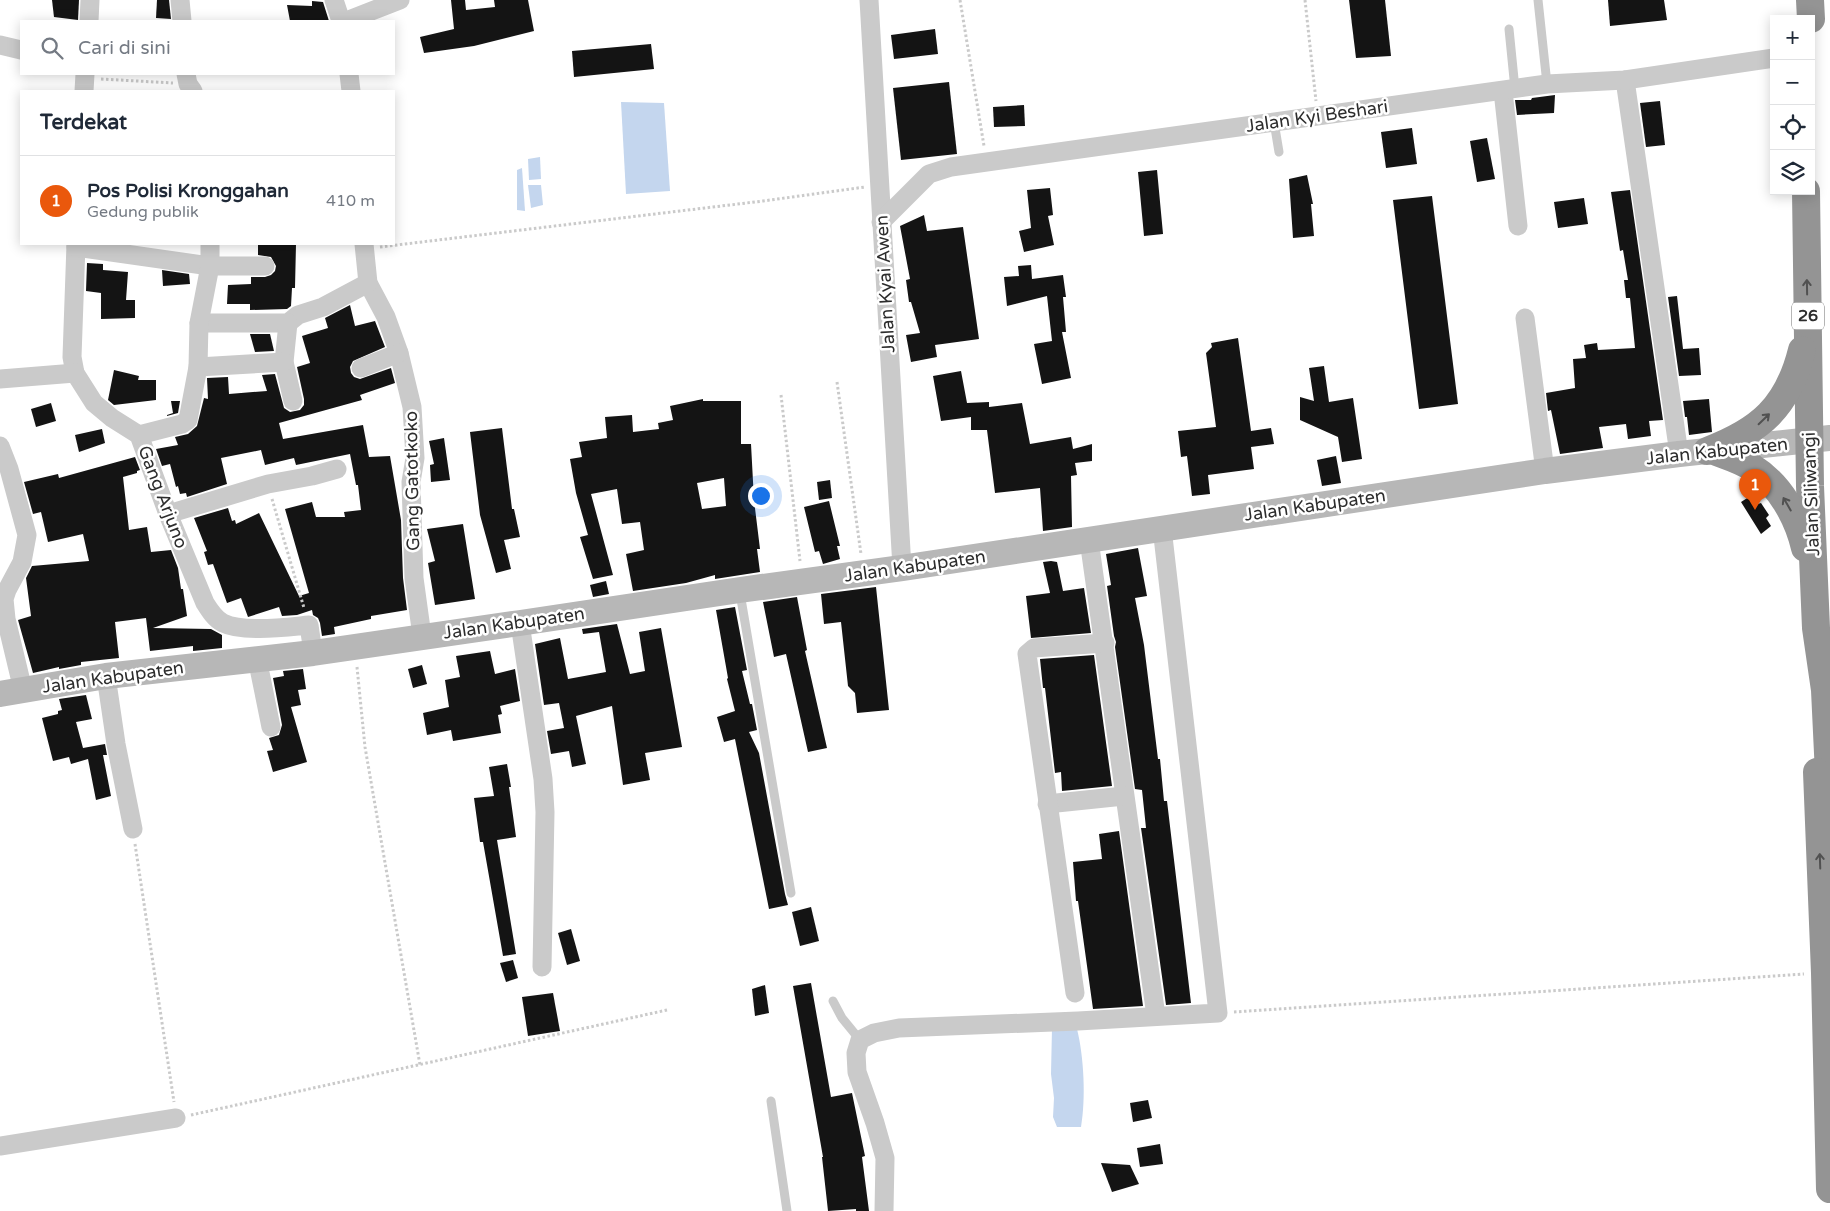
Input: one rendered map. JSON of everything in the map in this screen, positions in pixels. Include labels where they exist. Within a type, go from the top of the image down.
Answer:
[{"type":"highway","points":[[1810,0],[1811,15]]},
{"type":"highway","name":"Jalan Siliwangi","points":[[1806,195],[1808,314],[1820,439],[1816,623],[1825,690],[1830,795]]},
{"type":"highway","points":[[1711,451],[1741,437],[1774,410],[1795,374],[1808,314]]},
{"type":"highway","points":[[1711,451],[1739,460],[1753,467],[1765,477],[1784,498],[1803,541],[1816,623],[1814,690],[1825,973],[1830,1189]]},
{"type":"main road","points":[[1798,0],[1799,15]]},
{"type":"main road","name":"Jalan Kabupaten","points":[[11,692],[106,676],[313,653],[902,568],[1545,471],[1820,439]]},
{"type":"street","points":[[89,20],[90,0]]},
{"type":"street","points":[[180,0],[182,20]]},
{"type":"street","points":[[334,0],[340,20]]},
{"type":"street","points":[[349,20],[400,0]]},
{"type":"street","name":"Jalan Kyai Awen","points":[[869,0],[902,568]]},
{"type":"street","points":[[0,45],[20,50]]},
{"type":"street","name":"Jalan Kyi Beshari","points":[[881,222],[929,174],[951,167],[1547,84],[1625,85],[1770,59]]},
{"type":"street","points":[[349,75],[351,90]]},
{"type":"street","points":[[1625,85],[1679,454]]},
{"type":"street","points":[[1509,90],[1518,226]]},
{"type":"street","points":[[76,245],[210,266],[265,266]]},
{"type":"street","name":"Gang Arjuno","points":[[76,245],[72,356],[75,372],[94,402],[112,418],[139,436],[168,514],[206,603],[213,615],[219,621],[229,626],[260,629],[309,625]]},
{"type":"street","points":[[139,436],[182,424],[188,420],[198,367],[199,323],[210,266],[210,245]]},
{"type":"street","name":"Gang Gatotkoko","points":[[364,246],[368,283],[386,317],[399,353],[412,407],[415,458],[411,482],[414,578],[422,636]]},
{"type":"street","points":[[199,323],[288,323],[298,315],[322,307],[368,283]]},
{"type":"street","points":[[1525,318],[1545,471]]},
{"type":"street","points":[[288,323],[284,362],[293,401]]},
{"type":"street","points":[[361,368],[399,353]]},
{"type":"street","points":[[198,367],[284,362]]},
{"type":"street","points":[[0,379],[75,372]]},
{"type":"street","points":[[0,446],[9,469],[27,535],[22,562],[7,590],[4,600],[9,633],[11,692]]},
{"type":"street","points":[[168,514],[268,484],[312,476],[337,469]]},
{"type":"street","points":[[884,1211],[885,1158],[857,1072],[856,1053],[860,1040],[874,1033],[899,1028],[1218,1013],[1162,528]]},
{"type":"street","points":[[1090,540],[1156,1016]]},
{"type":"street","points":[[520,623],[543,779],[545,812],[542,967]]},
{"type":"street","points":[[309,625],[313,653]]},
{"type":"street","points":[[1075,993],[1027,654],[1034,648],[1105,643]]},
{"type":"street","points":[[257,658],[271,727]]},
{"type":"street","points":[[106,676],[116,744],[133,829]]},
{"type":"street","points":[[1047,804],[1124,796]]},
{"type":"street","points":[[0,1146],[176,1118]]},
{"type":"lane","points":[[1538,0],[1547,84]]},
{"type":"lane","points":[[1509,29],[1509,90]]},
{"type":"lane","points":[[1274,122],[1279,152]]},
{"type":"lane","points":[[740,590],[791,893]]},
{"type":"lane","points":[[833,1001],[842,1018],[860,1040]]},
{"type":"lane","points":[[771,1101],[787,1211]]},
{"type":"path","points":[[960,0],[986,162]]},
{"type":"path","points":[[1305,0],[1318,116]]},
{"type":"path","points":[[85,81],[189,83]]},
{"type":"path","points":[[395,243],[763,201],[880,185]]},
{"type":"path","points":[[837,382],[863,573]]},
{"type":"path","points":[[780,395],[799,546]]},
{"type":"path","points":[[268,484],[309,625]]},
{"type":"path","points":[[354,647],[365,747],[420,1065]]},
{"type":"path","points":[[133,829],[176,1118],[667,1010]]},
{"type":"path","points":[[1218,1013],[1825,973]]},
{"type":"water","points":[[621,102],[664,103],[670,191],[626,194]]},
{"type":"water","points":[[540,157],[541,179],[529,180],[528,159]]},
{"type":"water","points":[[522,168],[525,211],[517,210],[517,170]]},
{"type":"water","points":[[528,185],[541,185],[543,205],[531,208]]},
{"type":"water","points":[[1052,1028],[1077,1029],[1084,1078],[1081,1127],[1057,1127],[1053,1117],[1054,1098],[1051,1074]]},
{"type":"building","points":[[52,0],[79,0],[78,20],[54,17]]},
{"type":"building","points":[[157,0],[169,0],[171,19],[156,18]]},
{"type":"building","points":[[451,0],[465,0],[466,10],[495,7],[494,0],[528,0],[534,31],[474,46],[424,53],[420,37],[454,29]]},
{"type":"building","points":[[1349,0],[1385,0],[1391,56],[1356,58]]},
{"type":"building","points":[[1608,0],[1664,0],[1667,20],[1610,26]]},
{"type":"building","points":[[312,1],[323,2],[329,20],[290,20],[287,5],[312,6]]},
{"type":"building","points":[[935,29],[938,54],[894,59],[891,35]]},
{"type":"building","points":[[651,44],[654,69],[574,77],[572,51]]},
{"type":"building","points":[[949,82],[957,154],[901,160],[893,88]]},
{"type":"building","points":[[1555,95],[1554,113],[1517,115],[1515,100],[1531,100],[1532,98]]},
{"type":"building","points":[[1660,101],[1665,145],[1646,147],[1640,103]]},
{"type":"building","points":[[1024,105],[1025,126],[994,127],[993,107]]},
{"type":"building","points":[[1412,128],[1417,164],[1386,168],[1381,132]]},
{"type":"building","points":[[1487,138],[1495,179],[1477,182],[1470,141]]},
{"type":"building","points":[[1157,170],[1163,234],[1144,236],[1138,172]]},
{"type":"building","points":[[1307,175],[1313,204],[1311,204],[1314,236],[1293,238],[1289,179]]},
{"type":"building","points":[[1050,188],[1053,215],[1048,216],[1054,245],[1024,252],[1019,231],[1031,228],[1027,190]]},
{"type":"building","points":[[1630,190],[1663,420],[1649,421],[1651,436],[1628,439],[1626,424],[1599,427],[1603,448],[1560,454],[1551,410],[1548,411],[1546,393],[1575,388],[1573,359],[1586,358],[1584,345],[1597,343],[1598,350],[1635,348],[1630,298],[1626,298],[1624,280],[1628,280],[1623,250],[1620,251],[1611,192]]},
{"type":"building","points":[[1432,196],[1458,404],[1419,409],[1393,200]]},
{"type":"building","points":[[1584,198],[1588,224],[1558,228],[1554,202]]},
{"type":"building","points":[[924,215],[927,231],[963,227],[979,339],[935,345],[937,357],[911,362],[906,335],[920,333],[911,302],[909,302],[906,280],[910,279],[900,226]]},
{"type":"building","points":[[258,245],[296,245],[295,288],[292,288],[291,306],[287,309],[250,310],[250,304],[227,304],[228,285],[251,284],[251,277],[265,277],[275,271],[276,266],[271,257],[258,255]]},
{"type":"building","points":[[87,263],[103,264],[103,270],[128,272],[126,300],[135,300],[135,318],[101,319],[101,293],[86,291]]},
{"type":"building","points":[[1031,265],[1032,279],[1063,275],[1066,297],[1063,297],[1066,332],[1062,332],[1071,378],[1042,384],[1034,344],[1052,341],[1047,296],[1007,306],[1004,277],[1019,276],[1018,266]]},
{"type":"building","points":[[162,270],[189,274],[190,284],[163,286]]},
{"type":"building","points":[[1677,296],[1683,349],[1699,348],[1701,375],[1679,376],[1668,297]]},
{"type":"building","points":[[350,305],[355,326],[375,321],[385,347],[353,361],[350,367],[351,373],[354,377],[360,379],[391,368],[395,383],[360,395],[362,400],[279,423],[283,439],[363,425],[369,457],[390,456],[401,520],[403,578],[407,610],[371,616],[371,619],[334,627],[335,634],[322,636],[320,623],[318,618],[313,615],[312,610],[297,615],[282,616],[279,607],[248,617],[241,598],[227,603],[213,564],[208,565],[204,552],[207,551],[194,518],[228,508],[232,521],[235,520],[236,524],[259,513],[299,596],[309,593],[285,509],[312,502],[316,517],[345,517],[344,512],[361,510],[358,485],[356,485],[350,454],[296,465],[294,458],[265,465],[261,450],[221,458],[227,484],[187,497],[186,493],[180,494],[178,486],[176,487],[170,464],[162,466],[156,449],[178,445],[175,437],[188,434],[197,426],[204,398],[208,399],[207,378],[228,377],[229,394],[267,391],[262,375],[275,374],[284,408],[290,412],[300,410],[304,405],[304,399],[297,367],[310,363],[302,336],[328,328],[325,318]]},
{"type":"building","points":[[250,334],[270,334],[274,351],[255,352]]},
{"type":"building","points":[[1238,338],[1251,431],[1271,428],[1274,444],[1251,447],[1254,469],[1208,475],[1210,494],[1192,496],[1187,456],[1181,457],[1178,431],[1216,427],[1206,353],[1212,347],[1211,343]]},
{"type":"building","points":[[1324,366],[1329,402],[1353,398],[1362,459],[1342,462],[1338,437],[1300,420],[1300,397],[1314,401],[1309,368]]},
{"type":"building","points":[[114,370],[139,376],[138,380],[156,380],[156,400],[114,405],[108,400]]},
{"type":"building","points":[[961,371],[967,403],[989,402],[989,407],[1022,403],[1030,444],[1071,437],[1073,449],[1092,444],[1092,461],[1075,463],[1077,475],[1071,476],[1072,527],[1043,531],[1040,488],[995,493],[987,430],[971,430],[971,417],[941,421],[933,376]]},
{"type":"building","points":[[703,399],[703,401],[741,401],[741,444],[751,444],[754,500],[760,549],[757,549],[760,572],[715,579],[715,575],[686,583],[633,591],[626,554],[644,550],[640,522],[622,524],[617,489],[591,494],[613,575],[593,579],[580,537],[588,535],[576,493],[570,459],[582,457],[579,442],[607,438],[605,417],[632,415],[633,432],[659,429],[658,423],[673,420],[670,406]],"holes":[[[724,478],[726,506],[702,509],[697,483]]]},
{"type":"building","points":[[1709,399],[1712,432],[1689,435],[1683,401]]},
{"type":"building","points":[[171,401],[180,401],[178,413],[167,416],[173,413]]},
{"type":"building","points":[[51,403],[56,421],[36,427],[31,409]]},
{"type":"building","points":[[502,428],[512,509],[514,509],[520,537],[504,540],[511,569],[496,573],[480,515],[470,432]]},
{"type":"building","points":[[102,429],[105,443],[79,452],[75,435]]},
{"type":"building","points":[[444,438],[450,480],[431,482],[430,465],[434,464],[429,441]]},
{"type":"building","points":[[1336,456],[1341,483],[1322,486],[1317,460]]},
{"type":"building","points":[[135,457],[140,470],[137,473],[123,477],[129,530],[147,527],[151,552],[171,550],[178,568],[187,616],[153,628],[211,629],[222,635],[222,648],[193,651],[193,646],[150,651],[146,618],[115,622],[119,658],[81,662],[81,665],[59,669],[59,667],[33,673],[18,620],[31,616],[26,578],[32,566],[89,561],[83,534],[48,542],[41,512],[33,514],[24,482],[58,474],[59,478]]},
{"type":"building","points":[[830,480],[832,498],[819,500],[817,482]]},
{"type":"building","points":[[1752,495],[1758,504],[1761,503],[1769,515],[1766,518],[1771,526],[1761,534],[1741,502]]},
{"type":"building","points":[[829,501],[840,546],[837,546],[840,559],[823,564],[819,551],[815,552],[804,507]]},
{"type":"building","points":[[463,524],[475,599],[435,605],[428,563],[435,561],[427,529]]},
{"type":"building","points":[[1138,548],[1147,596],[1135,598],[1144,645],[1164,801],[1167,801],[1191,1003],[1166,1005],[1141,828],[1146,828],[1142,790],[1135,789],[1107,586],[1111,585],[1106,554]]},
{"type":"building","points":[[1043,562],[1057,562],[1063,591],[1084,588],[1091,633],[1031,638],[1026,596],[1050,593]]},
{"type":"building","points":[[606,581],[609,594],[593,597],[590,585]]},
{"type":"building","points":[[876,587],[889,710],[857,713],[855,693],[848,686],[841,622],[824,624],[821,594]]},
{"type":"building","points":[[797,597],[807,650],[805,651],[827,748],[808,752],[786,654],[774,657],[763,602]]},
{"type":"building","points":[[735,607],[747,670],[742,671],[750,704],[752,704],[757,730],[749,732],[759,753],[788,905],[769,909],[735,739],[724,742],[717,717],[735,711],[727,679],[716,610]]},
{"type":"building","points":[[617,624],[630,674],[645,671],[639,632],[661,628],[682,747],[645,753],[650,780],[623,785],[612,706],[576,716],[586,764],[572,767],[569,751],[551,754],[547,731],[564,728],[559,703],[544,705],[535,644],[560,638],[568,679],[606,672],[599,632],[583,634],[582,629]]},
{"type":"building","points":[[490,651],[495,674],[515,669],[520,701],[500,706],[502,714],[498,715],[501,733],[453,741],[451,730],[427,735],[423,713],[449,707],[445,680],[460,677],[456,656]]},
{"type":"building","points":[[1094,655],[1112,786],[1062,791],[1061,772],[1055,773],[1040,659]]},
{"type":"building","points":[[422,665],[427,684],[413,688],[408,669]]},
{"type":"building","points":[[303,669],[306,689],[298,690],[301,705],[291,707],[307,762],[273,772],[267,751],[273,750],[269,738],[279,735],[282,725],[273,678],[284,676],[283,671]]},
{"type":"building","points":[[86,695],[92,719],[76,722],[83,748],[105,744],[107,755],[103,755],[111,796],[96,800],[88,759],[71,764],[69,757],[53,761],[42,718],[58,714],[58,711],[62,710],[59,699]]},
{"type":"building","points":[[507,764],[516,837],[497,840],[516,954],[503,956],[483,842],[480,842],[474,798],[494,796],[489,767]]},
{"type":"building","points":[[1119,831],[1143,1006],[1093,1009],[1078,901],[1076,901],[1073,862],[1102,859],[1099,834]]},
{"type":"building","points":[[811,907],[819,941],[800,946],[792,912]]},
{"type":"building","points":[[571,929],[580,961],[567,965],[558,933]]},
{"type":"building","points":[[513,960],[518,978],[506,982],[500,963]]},
{"type":"building","points":[[811,983],[831,1097],[852,1093],[865,1156],[862,1157],[869,1211],[856,1211],[856,1209],[828,1211],[823,1157],[793,986]]},
{"type":"building","points":[[765,985],[769,1013],[755,1016],[752,989]]},
{"type":"building","points":[[553,993],[560,1031],[528,1036],[522,997]]},
{"type":"building","points":[[1148,1100],[1152,1118],[1133,1122],[1130,1103]]},
{"type":"building","points":[[1160,1144],[1163,1164],[1140,1167],[1137,1148]]},
{"type":"building","points":[[1101,1163],[1130,1165],[1139,1184],[1112,1192]]},
{"type":"place","name":"Pos Polisi Kronggahan","points":[[1755,510]]}]
